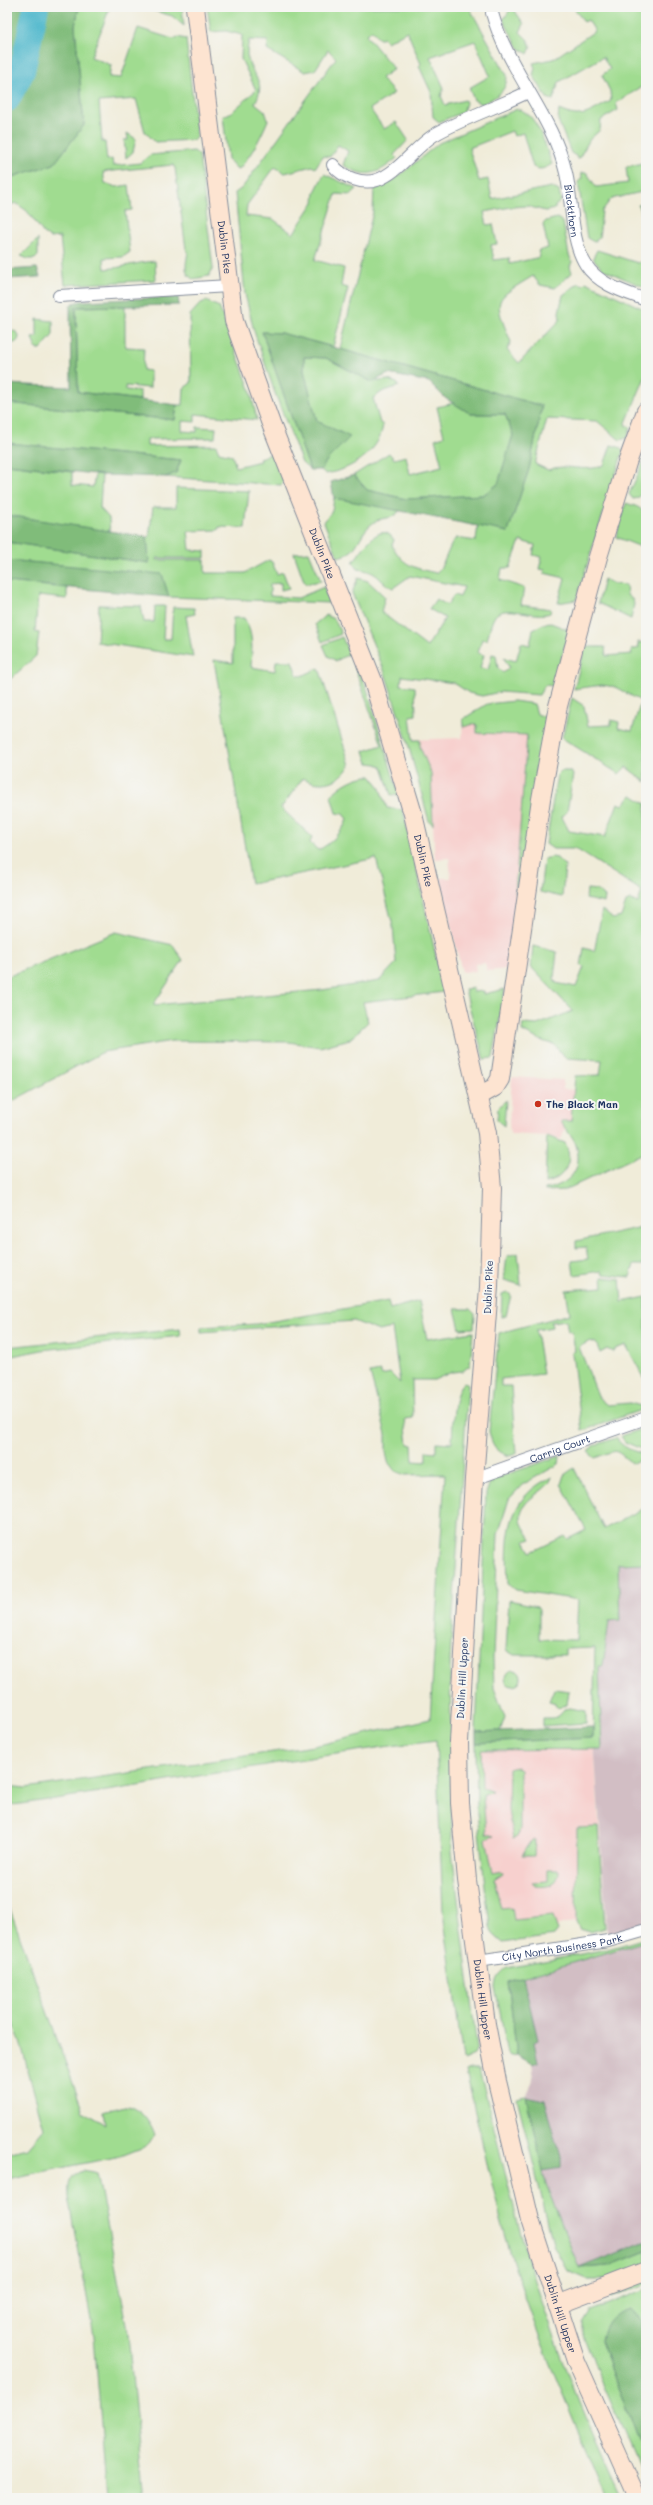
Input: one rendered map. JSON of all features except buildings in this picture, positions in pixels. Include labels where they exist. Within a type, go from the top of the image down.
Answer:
[{"type":"street","name":"Dublin Pike","points":[[194,7],[234,321],[266,410],[373,681],[413,814],[487,1133],[492,1188],[487,1328],[474,1479]]},
{"type":"street","name":"Blackthorn","points":[[492,14],[504,46],[550,131],[563,162],[576,236],[583,259],[594,275],[604,282],[646,300]]},
{"type":"street","points":[[333,165],[340,173],[352,179],[376,181],[388,175],[435,135],[528,92]]},
{"type":"street","points":[[59,296],[229,286]]},
{"type":"street","points":[[479,1096],[495,1087],[500,1079],[541,799],[558,706],[598,557],[627,463],[646,411]]},
{"type":"street","name":"Carrig Court","points":[[474,1479],[646,1418]]},
{"type":"street","name":"Dublin Hill Upper","points":[[474,1479],[459,1742],[460,1803],[486,2024],[502,2104],[530,2220],[556,2305],[576,2361],[637,2498]]},
{"type":"street","name":"City North Business Park","points":[[478,1961],[608,1941],[646,1930]]},
{"type":"street","points":[[556,2305],[646,2271]]},
{"type":"shaded area","points":[[463,719],[537,720],[507,969],[487,971],[485,963],[475,964],[476,971],[462,972],[440,878],[451,878],[449,858],[435,859],[433,825],[429,821],[407,740],[462,738]]},
{"type":"shaded area","name":"The Black Man","points":[[512,1077],[563,1080],[563,1089],[574,1090],[571,1121],[561,1121],[565,1130],[561,1139],[547,1136],[510,1134],[509,1122]]},
{"type":"shaded area","points":[[646,1525],[646,1923],[607,1934],[593,1727],[608,1537]]},
{"type":"shaded area","points":[[593,1727],[605,1928],[584,1931],[579,1929],[576,1922],[567,1923],[558,1925],[558,1931],[554,1936],[503,1943],[493,1934],[490,1927],[477,1813],[476,1732]]},
{"type":"shaded area","points":[[646,1941],[646,2241],[579,2268],[546,2185],[526,2096],[534,2079],[532,2064],[517,2055],[508,1982]]},
{"type":"green space","points":[[7,7],[79,7],[75,26],[84,125],[54,164],[18,175],[7,181]]},
{"type":"green space","points":[[79,7],[110,7],[91,57],[111,65],[109,77],[121,78],[138,28],[173,39],[178,37],[186,39],[197,137],[193,140],[155,142],[145,132],[136,99],[99,102],[102,142],[105,142],[107,160],[112,159],[113,166],[140,163],[150,155],[194,151],[199,155],[213,268],[209,276],[193,279],[187,274],[186,263],[188,251],[186,249],[175,168],[173,165],[103,172],[105,183],[116,187],[129,185],[132,210],[125,211],[130,252],[123,257],[104,258],[105,269],[155,261],[156,280],[65,285],[60,237],[50,238],[44,234],[27,211],[16,203],[7,206],[7,181],[18,175],[54,164],[84,125],[75,26]]},
{"type":"green space","points":[[141,7],[182,7],[184,26],[172,16]]},
{"type":"green space","points":[[207,7],[298,7],[301,11],[314,13],[341,7],[469,7],[507,75],[503,90],[482,104],[474,100],[469,88],[490,76],[475,41],[430,57],[444,88],[441,96],[445,105],[465,100],[466,103],[463,112],[439,122],[433,117],[431,92],[419,66],[421,64],[407,31],[387,42],[383,37],[379,39],[372,30],[366,35],[394,69],[381,78],[394,93],[370,109],[384,129],[396,122],[408,140],[394,155],[397,158],[384,168],[377,171],[371,173],[358,172],[343,165],[348,151],[338,145],[330,157],[323,156],[315,168],[312,166],[285,173],[275,167],[247,205],[246,216],[273,219],[293,234],[314,202],[315,192],[324,174],[357,189],[350,195],[336,194],[315,260],[344,268],[341,286],[348,288],[333,347],[281,333],[262,332],[310,470],[302,463],[275,393],[254,331],[245,294],[235,193],[242,188],[336,58],[328,50],[315,70],[305,72],[267,50],[268,41],[249,40],[247,57],[258,80],[260,89],[255,103],[265,111],[268,120],[252,152],[239,169],[236,168],[228,159],[223,116],[232,112],[256,90],[241,59],[242,35],[226,31],[211,32]]},
{"type":"green space","points":[[512,7],[519,7],[515,11],[524,24],[520,32],[528,40],[531,47],[528,54],[519,48],[503,20]]},
{"type":"green space","points":[[573,7],[646,7],[646,84],[616,103],[618,110],[601,120],[600,130],[590,139],[578,160],[576,156],[571,153],[558,120],[559,110],[574,115],[586,114],[611,101],[610,91],[602,75],[610,69],[603,57],[559,82],[553,100],[547,98],[533,75],[535,68],[533,63],[553,59],[595,31],[588,20],[584,22]]},
{"type":"green space","points":[[517,109],[524,112],[535,123],[540,131],[552,164],[541,169],[533,167],[523,133],[514,136],[512,131],[469,148],[479,181],[488,179],[492,199],[551,187],[559,191],[561,201],[555,206],[555,209],[545,211],[527,206],[511,207],[484,212],[487,225],[493,224],[497,244],[491,245],[494,260],[509,258],[510,264],[540,257],[538,251],[548,248],[543,224],[546,221],[557,218],[563,222],[569,255],[572,262],[570,266],[572,273],[555,288],[540,285],[533,276],[510,290],[504,296],[500,301],[499,308],[511,342],[507,350],[519,363],[560,320],[559,312],[563,295],[579,283],[583,285],[586,282],[646,310],[646,375],[625,425],[631,427],[627,438],[620,440],[597,421],[547,419],[535,464],[548,470],[562,467],[597,467],[604,465],[611,445],[619,447],[623,451],[576,600],[558,603],[565,578],[544,573],[545,570],[539,569],[542,557],[533,555],[535,545],[520,541],[510,568],[502,568],[500,580],[524,588],[521,605],[551,609],[550,613],[544,614],[513,611],[499,612],[491,624],[487,640],[482,639],[478,653],[484,655],[480,668],[488,670],[492,654],[496,655],[498,668],[503,673],[509,667],[504,658],[516,661],[521,643],[530,645],[533,629],[548,622],[569,630],[554,686],[545,685],[539,695],[500,692],[482,696],[469,693],[454,683],[402,676],[401,685],[415,687],[416,715],[410,716],[413,740],[420,740],[420,747],[431,773],[433,825],[429,821],[407,740],[384,670],[352,593],[358,578],[368,581],[385,597],[381,612],[427,647],[445,618],[429,609],[436,599],[447,605],[454,595],[460,597],[464,587],[410,576],[393,588],[375,574],[358,569],[353,562],[366,544],[377,534],[383,533],[389,534],[394,540],[392,545],[400,558],[405,562],[415,567],[436,573],[442,565],[450,546],[456,538],[476,541],[478,525],[508,532],[529,469],[542,406],[340,349],[373,212],[374,189],[394,180],[439,143]]},
{"type":"green space","points":[[127,133],[136,139],[133,152],[126,158],[124,140],[128,140]]},
{"type":"green space","points":[[646,162],[646,191],[611,199],[602,211],[599,238],[594,242],[587,238],[578,182],[582,178],[581,173],[587,173],[596,187],[628,183],[626,167]]},
{"type":"green space","points":[[646,203],[646,229],[643,230],[641,210],[638,205]]},
{"type":"green space","points":[[38,239],[38,256],[35,259],[28,259],[21,256]]},
{"type":"green space","points":[[597,250],[638,263],[646,258],[646,288],[602,269],[593,258]]},
{"type":"green space","points":[[37,268],[40,277],[7,279],[7,270]]},
{"type":"green space","points":[[178,297],[179,305],[76,307],[78,392],[177,405],[175,420],[7,403],[7,384],[71,387],[70,307],[73,303],[81,301]]},
{"type":"green space","points":[[206,301],[219,307],[250,389],[257,420],[195,414],[195,422],[182,421],[182,431],[197,432],[197,427],[216,428],[215,438],[147,439],[147,446],[216,445],[219,452],[232,455],[236,467],[260,461],[259,458],[274,453],[285,480],[281,485],[165,477],[176,473],[181,460],[7,443],[7,403],[175,420],[177,405],[183,405],[184,388],[191,383],[190,315],[201,303]]},
{"type":"green space","points":[[125,306],[126,347],[144,348],[143,370],[150,371],[150,388],[125,386],[126,390],[140,391],[140,400],[78,392],[76,307]]},
{"type":"green space","points":[[37,319],[53,321],[53,335],[41,349],[36,349],[32,338],[37,337]]},
{"type":"green space","points":[[11,331],[15,331],[19,337],[15,343],[11,343],[7,339],[7,335]]},
{"type":"green space","points":[[262,332],[281,333],[542,406],[529,469],[508,532],[334,498],[331,482],[354,475],[367,490],[406,499],[483,495],[498,484],[513,435],[505,414],[471,414],[445,398],[429,382],[388,374],[372,382],[326,358],[304,357],[304,371],[317,421],[350,437],[327,460],[321,470],[310,470]]},
{"type":"green space","points":[[304,357],[326,358],[372,382],[388,380],[397,383],[399,386],[382,392],[373,398],[380,423],[383,425],[376,444],[363,458],[336,472],[326,474],[321,470],[327,460],[349,437],[317,421],[304,371]]},
{"type":"green space","points":[[454,403],[471,414],[505,414],[513,435],[498,484],[483,495],[406,499],[367,490],[354,475],[389,453],[394,459],[406,456],[410,474],[442,466],[435,439],[444,436],[437,407]]},
{"type":"green space","points":[[7,443],[181,460],[176,473],[165,477],[103,475],[7,464]]},
{"type":"green space","points":[[646,457],[642,493],[638,498],[633,499],[629,494]]},
{"type":"green space","points":[[7,464],[72,472],[72,485],[93,487],[95,474],[102,475],[100,508],[109,518],[110,532],[7,515]]},
{"type":"green space","points":[[176,488],[249,491],[245,528],[219,527],[218,530],[188,531],[190,550],[205,551],[205,558],[157,558],[157,560],[205,560],[205,573],[245,573],[269,560],[272,562],[277,574],[283,572],[289,588],[281,590],[281,583],[270,584],[270,596],[298,598],[324,587],[329,603],[169,597],[162,575],[7,560],[7,542],[149,563],[147,537],[149,537],[153,507],[176,507]]},
{"type":"green space","points":[[334,498],[400,510],[394,516],[380,519],[369,526],[353,550],[338,557],[324,522],[332,511]]},
{"type":"green space","points":[[626,503],[638,507],[643,512],[646,525],[646,549],[616,537]]},
{"type":"green space","points":[[7,515],[147,537],[149,563],[7,542]]},
{"type":"green space","points":[[309,552],[321,581],[305,584],[294,553]]},
{"type":"green space","points":[[7,560],[162,574],[169,597],[7,582]]},
{"type":"green space","points":[[604,579],[614,584],[626,585],[627,595],[632,599],[634,604],[631,619],[598,603]]},
{"type":"green space","points":[[7,582],[67,588],[67,599],[38,596],[35,632],[39,633],[36,656],[7,682]]},
{"type":"green space","points":[[99,605],[141,606],[144,622],[154,622],[155,606],[165,606],[163,639],[171,639],[173,607],[194,608],[195,614],[186,616],[193,657],[97,642]]},
{"type":"green space","points":[[326,615],[335,620],[341,634],[322,642],[315,624]]},
{"type":"green space","points":[[233,618],[244,618],[247,624],[252,642],[251,667],[275,671],[276,661],[292,661],[297,675],[302,676],[319,668],[350,765],[341,776],[330,782],[317,783],[303,778],[281,808],[312,837],[310,843],[318,850],[331,841],[343,828],[347,819],[343,814],[336,813],[331,796],[339,788],[360,777],[371,776],[379,786],[387,808],[403,810],[444,992],[363,1002],[368,1022],[350,1039],[320,1047],[289,1042],[172,1041],[103,1052],[7,1104],[7,977],[116,932],[173,945],[183,960],[153,1005],[322,990],[379,981],[396,963],[393,926],[376,858],[251,884],[214,660],[233,663]]},
{"type":"green space","points":[[342,637],[349,654],[336,661],[328,656],[323,645]]},
{"type":"green space","points":[[638,642],[646,643],[646,782],[626,767],[619,774],[562,738],[572,698],[584,706],[588,726],[611,725],[611,720],[619,722],[618,728],[632,731],[641,701],[615,687],[602,685],[574,689],[585,647],[605,647],[606,656],[632,654],[631,650],[639,648]]},
{"type":"green space","points":[[356,663],[367,689],[399,795],[391,795],[382,767],[377,764],[368,763],[364,751],[382,745],[354,665]]},
{"type":"green space","points":[[514,701],[534,704],[537,714],[545,717],[546,720],[525,856],[515,893],[527,735],[477,733],[477,725],[474,724],[463,727],[463,719],[487,704]]},
{"type":"green space","points":[[561,771],[571,771],[573,775],[567,812],[562,817],[569,831],[605,837],[618,803],[623,805],[632,795],[646,804],[646,1152],[565,1190],[545,1191],[545,1189],[562,1184],[573,1174],[578,1160],[578,1151],[575,1142],[561,1121],[571,1121],[575,1076],[600,1075],[602,1060],[565,1058],[554,1044],[542,1041],[522,1031],[523,1024],[537,1025],[573,1011],[531,967],[533,946],[557,952],[554,978],[556,983],[576,987],[584,967],[581,966],[584,948],[594,951],[602,910],[613,919],[621,917],[626,902],[631,900],[638,903],[642,891],[576,849],[553,849],[546,844],[557,775]]},
{"type":"green space","points":[[552,857],[557,858],[565,866],[562,897],[540,892],[544,859]]},
{"type":"green space","points":[[587,889],[597,890],[605,897],[604,903],[586,899]]},
{"type":"green space","points":[[473,988],[473,992],[484,991],[484,994],[505,989],[493,1058],[484,1059],[469,1007],[465,989]]},
{"type":"green space","points":[[506,1100],[504,1126],[497,1120],[498,1108]]},
{"type":"green space","points":[[547,1136],[565,1143],[569,1156],[566,1168],[558,1178],[545,1183]]},
{"type":"green space","points":[[646,1226],[646,1265],[634,1265],[630,1277],[602,1274],[602,1271],[574,1275],[572,1261],[588,1259],[586,1247],[576,1248],[576,1241]]},
{"type":"green space","points":[[518,1253],[521,1285],[504,1280],[507,1256]]},
{"type":"green space","points":[[602,1277],[620,1279],[622,1302],[646,1297],[646,1389],[644,1378],[626,1345],[615,1349],[613,1352],[607,1349],[600,1353],[596,1343],[590,1341],[579,1347],[599,1398],[607,1405],[630,1403],[641,1406],[641,1410],[582,1431],[572,1353],[575,1351],[572,1331],[568,1332],[566,1320],[551,1322],[552,1327],[536,1330],[543,1374],[501,1379],[501,1386],[511,1386],[516,1454],[509,1456],[500,1452],[493,1444],[489,1431],[499,1333],[570,1314],[566,1290],[603,1287]]},
{"type":"green space","points":[[507,1292],[511,1295],[506,1316],[501,1317],[502,1294]]},
{"type":"green space","points":[[388,1301],[390,1309],[419,1301],[427,1339],[473,1332],[470,1366],[462,1371],[452,1372],[434,1380],[412,1380],[413,1418],[405,1419],[408,1444],[412,1445],[413,1461],[426,1462],[426,1451],[436,1452],[436,1442],[452,1443],[457,1393],[464,1382],[468,1385],[450,1659],[452,1852],[477,2048],[474,2055],[463,2060],[443,1912],[436,1740],[329,1755],[7,1806],[7,1786],[26,1788],[314,1746],[430,1719],[445,1474],[405,1475],[395,1471],[388,1462],[386,1452],[386,1434],[370,1373],[380,1371],[382,1375],[390,1373],[400,1383],[392,1328],[379,1331],[354,1321],[201,1332],[201,1327],[257,1324]]},
{"type":"green space","points":[[455,1309],[470,1309],[475,1314],[474,1328],[460,1329]]},
{"type":"green space","points":[[180,1329],[181,1336],[42,1350],[7,1357],[7,1347]]},
{"type":"green space","points":[[646,1428],[646,1451],[625,1442],[621,1436]]},
{"type":"green space","points":[[616,1438],[625,1447],[644,1454],[645,1457],[633,1464],[616,1452],[595,1458],[588,1452],[593,1446]]},
{"type":"green space","points":[[560,1456],[559,1464],[522,1485],[509,1499],[498,1534],[493,1657],[494,1688],[505,1717],[500,1731],[476,1732],[486,1493],[490,1482],[496,1478]]},
{"type":"green space","points":[[574,1468],[604,1529],[646,1507],[646,1563],[618,1564],[620,1620],[609,1621],[603,1666],[599,1666],[602,1749],[481,1750],[482,1788],[493,1792],[483,1795],[486,1834],[494,1836],[486,1839],[493,1873],[502,1871],[503,1873],[494,1879],[501,1909],[512,1908],[514,1920],[553,1916],[558,1931],[554,1936],[503,1943],[493,1934],[490,1927],[477,1813],[476,1743],[593,1738],[595,1648],[565,1649],[565,1655],[514,1655],[506,1650],[509,1600],[537,1606],[539,1609],[539,1639],[576,1640],[578,1600],[516,1590],[508,1584],[507,1567],[509,1536],[517,1508],[525,1496],[537,1486],[552,1477],[545,1488],[524,1506],[522,1512],[522,1524],[531,1539],[525,1541],[531,1552],[565,1536],[568,1539],[586,1530],[561,1484],[564,1475]]},
{"type":"green space","points":[[513,1670],[519,1672],[521,1678],[519,1684],[513,1686],[507,1684],[505,1678],[507,1672]]},
{"type":"green space","points":[[554,1689],[569,1691],[567,1705],[558,1707],[556,1703],[549,1701]]},
{"type":"green space","points":[[570,1708],[586,1711],[586,1723],[543,1726],[543,1718],[556,1717],[560,1715],[564,1709]]},
{"type":"green space","points":[[593,1727],[593,1738],[476,1743],[476,1732]]},
{"type":"green space","points":[[516,1767],[520,1769],[520,1830],[517,1837],[513,1839],[508,1810],[509,1769]]},
{"type":"green space","points":[[598,1827],[605,1928],[589,1932],[579,1929],[576,1922],[577,1828]]},
{"type":"green space","points":[[532,1840],[535,1840],[534,1856],[522,1856]]},
{"type":"green space","points":[[548,1870],[559,1870],[559,1875],[555,1882],[549,1886],[536,1886],[532,1882],[548,1881]]},
{"type":"green space","points":[[7,1901],[83,2111],[105,2124],[103,2112],[125,2106],[135,2109],[148,2121],[155,2136],[144,2147],[121,2156],[7,2179],[7,2153],[28,2148],[44,2129],[21,2044],[7,2008]]},
{"type":"green space","points":[[646,1938],[646,1941],[508,1982],[517,2055],[510,2056],[508,2054],[495,1986],[497,1978],[502,1972],[507,1968],[608,1949]]},
{"type":"green space","points":[[523,1977],[538,2040],[534,2042],[538,2062],[532,2064],[517,2055],[508,1982]]},
{"type":"green space","points":[[470,2069],[479,2069],[520,2231],[553,2333],[579,2400],[622,2498],[607,2498],[535,2326],[515,2268],[501,2220],[466,2071]]},
{"type":"green space","points":[[526,2096],[546,2185],[579,2268],[609,2266],[646,2251],[646,2263],[606,2279],[586,2279],[567,2271],[554,2247],[517,2098]]},
{"type":"green space","points":[[526,2096],[545,2100],[561,2157],[561,2168],[543,2171]]},
{"type":"green space","points":[[83,2170],[97,2173],[127,2324],[144,2498],[107,2498],[94,2336],[69,2197],[70,2180],[78,2172]]},
{"type":"green space","points":[[646,2241],[646,2251],[609,2266],[579,2268]]},
{"type":"green space","points":[[646,2280],[646,2284],[611,2298],[609,2295]]},
{"type":"green space","points":[[646,2289],[646,2368],[644,2362],[601,2340],[646,2463],[646,2483],[596,2368],[583,2334],[583,2324],[591,2311]]},
{"type":"green space","points":[[630,2309],[641,2321],[646,2368],[646,2463],[601,2340],[604,2329],[610,2320],[619,2313]]},
{"type":"waterway","points":[[7,99],[22,71],[36,7]]},
{"type":"place","name":"The Black Man","points":[[538,1104]]}]
